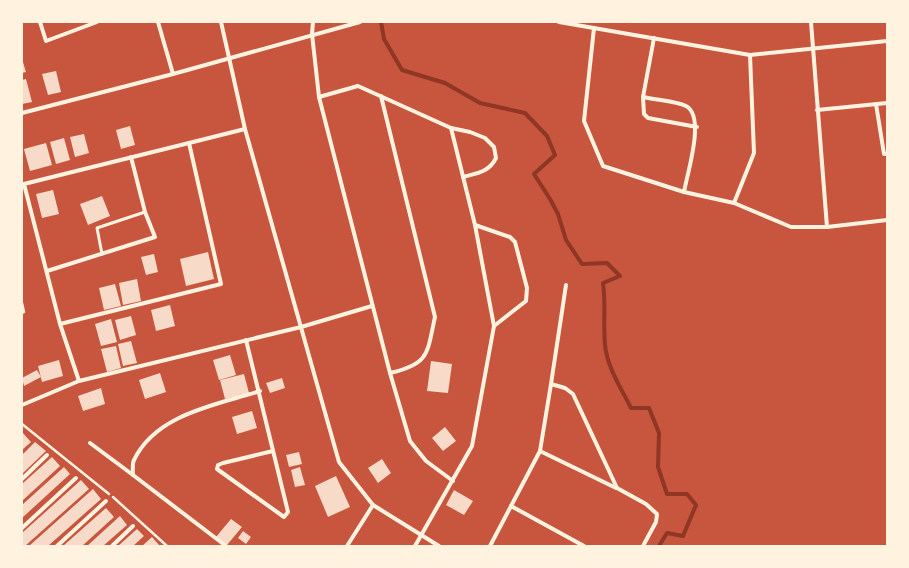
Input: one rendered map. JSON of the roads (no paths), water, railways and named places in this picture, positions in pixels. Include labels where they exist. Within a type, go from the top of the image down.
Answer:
[{"type":"street","points":[[40,22],[46,41],[97,22]]},
{"type":"street","points":[[158,22],[173,74]]},
{"type":"street","points":[[221,22],[245,129],[339,462],[373,505],[439,546]]},
{"type":"street","points":[[313,22],[312,34],[319,97],[372,306],[410,441],[426,461],[453,481]]},
{"type":"street","points":[[22,113],[173,74],[312,34],[360,22]]},
{"type":"street","points":[[559,22],[750,55],[887,41]]},
{"type":"street","points":[[812,22],[817,110],[827,227]]},
{"type":"street","points":[[594,28],[584,122],[603,166],[684,192],[734,204],[791,227],[827,227],[887,220]]},
{"type":"street","points":[[654,38],[643,98],[644,114],[648,118],[697,127]]},
{"type":"street","points":[[734,204],[754,153],[750,55]]},
{"type":"street","points":[[319,97],[358,86],[451,128],[470,132],[485,138],[494,147],[496,158],[492,166],[485,172],[463,178]]},
{"type":"street","points":[[380,96],[435,317],[427,350],[419,364],[406,370],[390,373]]},
{"type":"street","points":[[643,98],[687,106],[694,114],[697,127],[684,192]]},
{"type":"street","points":[[817,110],[887,103]]},
{"type":"street","points":[[876,104],[884,154],[887,154]]},
{"type":"street","points":[[415,546],[472,446],[494,326],[475,226],[451,128]]},
{"type":"street","points":[[79,381],[60,324],[24,184],[245,129]]},
{"type":"street","points":[[60,324],[221,284],[189,143]]},
{"type":"street","points":[[47,271],[155,237],[145,212],[131,157]]},
{"type":"street","points":[[475,226],[510,237],[515,242],[527,288],[526,301],[494,326]]},
{"type":"street","points":[[490,546],[540,451],[566,285]]},
{"type":"street","points":[[22,404],[79,381],[300,327],[372,306]]},
{"type":"street","points":[[246,340],[260,391],[288,512],[284,517],[217,468],[223,464],[273,451]]},
{"type":"street","points":[[551,384],[565,388],[573,394],[617,488]]},
{"type":"street","points":[[133,475],[133,461],[152,434],[184,415],[260,391]]},
{"type":"street","points":[[90,443],[226,546]]},
{"type":"street","points":[[540,451],[617,488],[646,504],[656,514],[656,522],[643,546]]},
{"type":"street","points":[[22,479],[47,455]]},
{"type":"street","points":[[22,528],[76,478]]},
{"type":"street","points":[[57,546],[106,501]]},
{"type":"street","points":[[347,546],[373,505]]},
{"type":"street","points":[[511,506],[584,546]]},
{"type":"street","points":[[112,546],[133,526]]},
{"type":"lane","points":[[102,254],[97,228],[145,212]]},
{"type":"waterway","points":[[381,22],[384,39],[402,70],[445,83],[480,103],[525,113],[547,136],[555,155],[534,174],[558,214],[566,240],[582,264],[607,263],[620,276],[603,283],[605,345],[611,369],[631,408],[649,408],[659,433],[658,467],[667,494],[687,494],[696,505],[683,536],[667,533],[659,546]]}]
